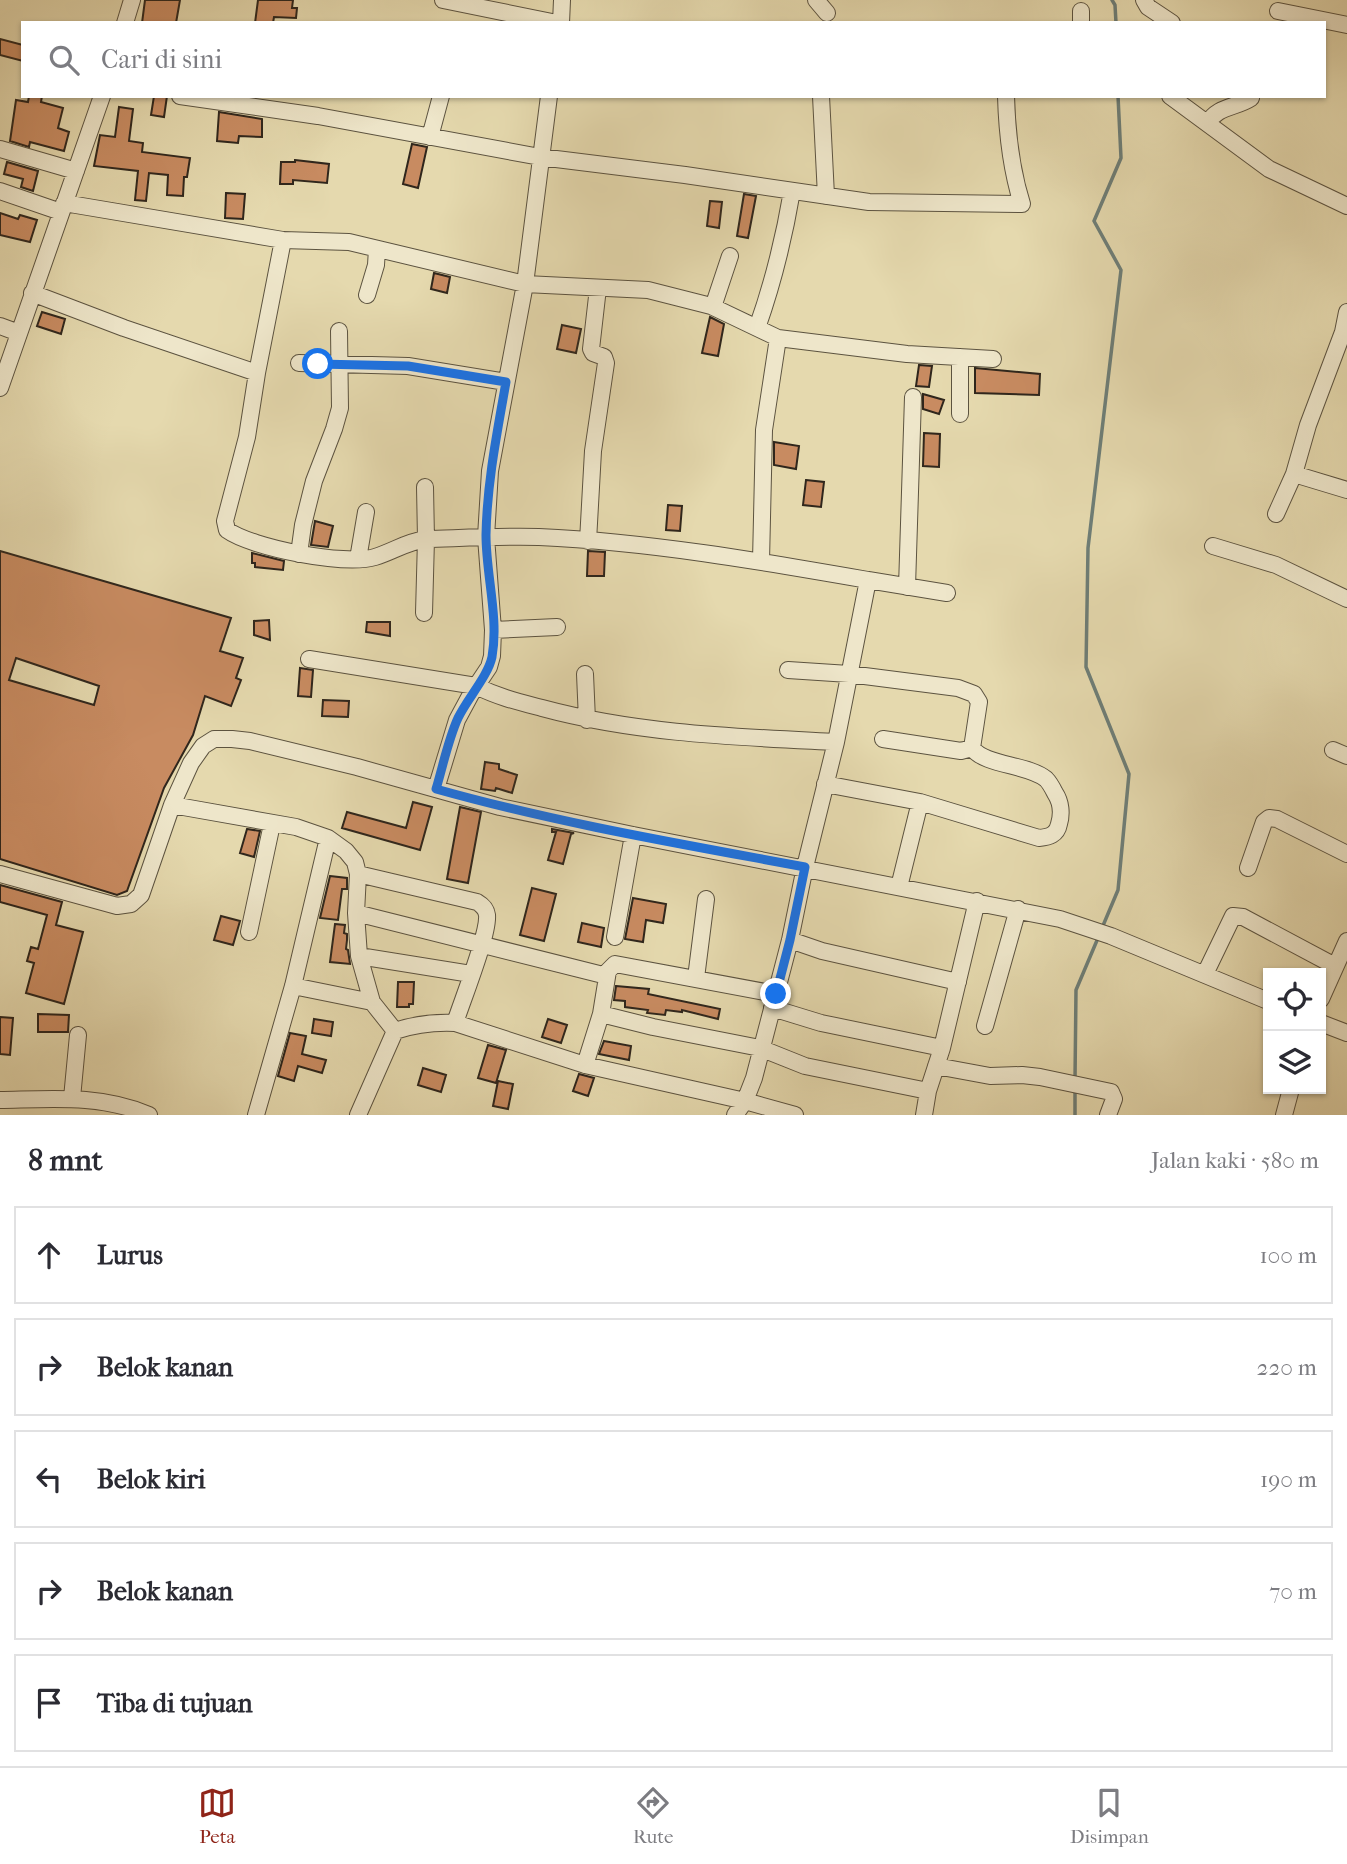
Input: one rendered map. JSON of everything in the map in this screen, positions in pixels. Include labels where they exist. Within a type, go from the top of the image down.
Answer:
[{"type":"street","points":[[126,21],[132,0]]},
{"type":"street","points":[[443,0],[549,21]]},
{"type":"street","points":[[559,21],[562,0]]},
{"type":"street","points":[[816,0],[827,13]]},
{"type":"street","points":[[1144,0],[1148,7],[1169,21]]},
{"type":"street","points":[[1278,11],[1347,25]]},
{"type":"street","points":[[0,388],[101,98]]},
{"type":"street","points":[[194,98],[318,116],[540,157],[869,202],[1022,204],[1014,181],[1006,98]]},
{"type":"street","points":[[430,136],[440,98]]},
{"type":"street","points":[[436,789],[457,720],[489,667],[492,656],[493,630],[486,537],[490,471],[525,284],[549,98]]},
{"type":"street","points":[[821,98],[826,196]]},
{"type":"street","points":[[1173,98],[1269,169],[1347,206]]},
{"type":"street","points":[[1208,123],[1213,114],[1251,98]]},
{"type":"street","points":[[0,149],[76,171]]},
{"type":"street","points":[[0,191],[63,207],[283,240],[349,242],[525,284],[648,290],[713,307],[778,338],[907,354],[993,359]]},
{"type":"street","points":[[757,328],[781,249],[792,191]]},
{"type":"street","points":[[283,240],[247,437],[225,521],[226,527],[237,536],[299,554],[358,559],[374,557],[410,541],[426,539],[538,537],[635,544],[761,561],[947,593]]},
{"type":"street","points":[[367,295],[376,265],[377,249]]},
{"type":"street","points":[[713,307],[730,256]]},
{"type":"street","points":[[588,541],[593,452],[606,363],[604,357],[593,353],[591,349],[598,288]]},
{"type":"street","points":[[32,293],[124,328],[257,373]]},
{"type":"street","points":[[1276,514],[1294,474],[1308,425],[1343,332],[1347,312]]},
{"type":"street","points":[[0,326],[19,333]]},
{"type":"street","points":[[299,554],[314,481],[340,408],[339,331]]},
{"type":"street","points":[[761,561],[764,430],[778,338]]},
{"type":"street","points":[[960,357],[960,414]]},
{"type":"street","points":[[299,363],[408,366],[506,382]]},
{"type":"street","points":[[907,587],[913,397]]},
{"type":"street","points":[[1294,474],[1347,490]]},
{"type":"street","points":[[424,613],[425,488]]},
{"type":"street","points":[[358,559],[366,512]]},
{"type":"street","points":[[1213,546],[1276,565],[1347,599]]},
{"type":"street","points":[[734,1115],[745,1101],[754,1078],[790,940],[836,742],[868,580]]},
{"type":"street","points":[[493,630],[557,627]]},
{"type":"street","points":[[309,659],[476,686],[496,696],[587,720],[713,735],[836,742]]},
{"type":"street","points":[[788,670],[849,674],[958,688],[974,694],[979,702],[972,748],[975,753],[1033,772],[1047,780],[1058,797],[1061,808],[1060,823],[1051,836],[1039,838],[920,802],[825,784]]},
{"type":"street","points":[[585,674],[587,720]]},
{"type":"street","points":[[883,739],[961,751],[972,748]]},
{"type":"street","points":[[0,874],[117,906],[131,904],[141,895],[172,805],[191,763],[203,746],[214,740],[250,741],[357,767],[500,807],[1060,919],[1111,936],[1263,999]]},
{"type":"street","points":[[899,887],[920,802]]},
{"type":"street","points":[[172,805],[296,827],[328,838],[346,851],[355,862],[358,874],[356,913],[359,956],[372,1002],[395,1031]]},
{"type":"street","points":[[1248,867],[1264,822],[1269,818],[1277,819],[1347,854]]},
{"type":"street","points":[[249,932],[272,824]]},
{"type":"street","points":[[615,937],[633,835]]},
{"type":"street","points":[[256,1115],[293,986],[328,838]]},
{"type":"street","points":[[358,874],[477,902],[485,908],[487,917],[482,943],[455,1023]]},
{"type":"street","points":[[696,978],[706,899]]},
{"type":"street","points":[[924,1115],[977,901]]},
{"type":"street","points":[[985,1026],[1018,909]]},
{"type":"street","points":[[356,913],[607,976]]},
{"type":"street","points":[[1205,974],[1233,916],[1244,917],[1335,966]]},
{"type":"street","points":[[790,940],[822,951],[958,982]]},
{"type":"street","points":[[1326,987],[1347,941]]},
{"type":"street","points":[[359,956],[471,974]]},
{"type":"street","points":[[585,1065],[601,1014],[608,971],[615,964],[696,978],[774,1001],[821,1023],[942,1048]]},
{"type":"street","points":[[293,986],[372,1002]]},
{"type":"street","points":[[601,1014],[760,1048],[805,1066],[928,1091]]},
{"type":"street","points":[[358,1115],[395,1031],[415,1024],[455,1023],[585,1065],[795,1115]]},
{"type":"street","points":[[1326,1025],[1347,1033]]},
{"type":"street","points":[[72,1098],[78,1035]]},
{"type":"street","points":[[936,1066],[990,1076],[1040,1077],[1111,1092],[1114,1099],[1108,1115]]},
{"type":"street","points":[[1284,1115],[1290,1094]]},
{"type":"street","points":[[0,1100],[72,1098],[106,1102],[149,1115]]},
{"type":"building","points":[[145,0],[180,0],[176,21],[142,21]]},
{"type":"building","points":[[258,0],[293,0],[292,8],[297,8],[296,18],[274,17],[273,21],[255,21]]},
{"type":"building","points":[[0,39],[21,44],[21,60],[0,55]]},
{"type":"building","points":[[29,98],[42,98],[41,102],[63,108],[58,128],[69,132],[64,151],[30,142],[29,147],[10,141],[16,100],[28,102]]},
{"type":"building","points":[[154,98],[167,98],[164,117],[151,115]]},
{"type":"building","points":[[119,107],[133,109],[129,141],[143,143],[142,152],[190,158],[187,177],[184,177],[183,196],[167,195],[168,175],[149,173],[146,201],[135,200],[138,171],[94,166],[100,135],[115,137]]},
{"type":"building","points":[[219,112],[262,119],[262,137],[239,136],[238,143],[217,141]]},
{"type":"building","points":[[412,144],[427,147],[418,188],[403,184]]},
{"type":"building","points":[[295,160],[329,164],[327,183],[293,180],[293,184],[280,184],[281,162]]},
{"type":"building","points":[[7,162],[38,171],[33,191],[21,187],[23,179],[4,174]]},
{"type":"building","points":[[226,193],[245,194],[243,219],[225,218]]},
{"type":"building","points":[[744,194],[756,196],[748,238],[737,236]]},
{"type":"building","points":[[710,201],[722,202],[719,228],[707,226]]},
{"type":"building","points":[[0,213],[18,219],[20,215],[37,220],[30,242],[0,235]]},
{"type":"building","points":[[434,273],[450,277],[447,293],[431,289]]},
{"type":"building","points":[[42,312],[65,319],[61,334],[37,326]]},
{"type":"building","points":[[710,317],[724,324],[718,356],[702,353]]},
{"type":"building","points":[[562,325],[581,329],[576,353],[557,349]]},
{"type":"building","points":[[919,365],[932,366],[929,387],[916,386]]},
{"type":"building","points":[[975,368],[1040,374],[1039,395],[975,393]]},
{"type":"building","points":[[923,394],[944,400],[939,414],[923,409]]},
{"type":"building","points":[[924,433],[940,434],[939,467],[923,466]]},
{"type":"building","points":[[774,442],[799,446],[796,469],[774,465]]},
{"type":"building","points":[[806,480],[824,482],[821,507],[803,505]]},
{"type":"building","points":[[668,505],[682,506],[680,531],[666,530]]},
{"type":"building","points":[[315,521],[333,526],[328,547],[311,545]]},
{"type":"building","points":[[0,551],[231,618],[220,651],[243,658],[236,678],[241,680],[231,706],[205,696],[193,735],[164,788],[127,891],[117,895],[0,859]],"holes":[[[16,658],[99,686],[94,705],[9,680]]]},
{"type":"building","points":[[588,551],[605,552],[604,576],[587,576]]},
{"type":"building","points":[[252,553],[284,561],[283,570],[255,567]]},
{"type":"building","points":[[269,620],[270,640],[254,635],[254,621]]},
{"type":"building","points":[[367,622],[390,622],[390,636],[366,632]]},
{"type":"building","points":[[300,668],[313,670],[311,697],[298,696]]},
{"type":"building","points":[[323,700],[349,701],[348,717],[322,716]]},
{"type":"building","points":[[485,762],[499,764],[499,769],[517,775],[512,793],[496,788],[495,791],[481,789]]},
{"type":"building","points":[[413,802],[432,807],[420,850],[342,828],[347,812],[406,828]]},
{"type":"building","points":[[460,807],[481,812],[468,883],[447,879]]},
{"type":"building","points":[[247,829],[260,831],[254,857],[240,853]]},
{"type":"building","points":[[552,829],[574,833],[571,834],[563,864],[548,860],[556,832],[552,832]]},
{"type":"building","points":[[330,876],[347,878],[347,889],[342,889],[338,920],[320,918]]},
{"type":"building","points":[[0,885],[62,902],[56,925],[83,932],[64,1004],[26,993],[34,963],[27,961],[31,947],[38,949],[47,915],[0,902]]},
{"type":"building","points":[[532,888],[556,894],[544,941],[520,935]]},
{"type":"building","points":[[633,898],[666,904],[663,923],[646,920],[643,942],[625,939]]},
{"type":"building","points":[[221,916],[240,921],[233,945],[214,940]]},
{"type":"building","points":[[582,923],[604,928],[601,947],[578,942]]},
{"type":"building","points":[[335,924],[345,925],[350,964],[330,962]]},
{"type":"building","points":[[398,982],[414,982],[413,1004],[409,1004],[409,1007],[397,1007]]},
{"type":"building","points":[[616,986],[649,989],[648,994],[720,1009],[718,1019],[682,1010],[666,1010],[665,1015],[625,1007],[625,1001],[614,1000]]},
{"type":"building","points":[[38,1014],[69,1015],[68,1032],[38,1032]]},
{"type":"building","points":[[0,1017],[13,1018],[10,1055],[0,1054]]},
{"type":"building","points":[[314,1019],[333,1022],[331,1036],[312,1033]]},
{"type":"building","points":[[548,1019],[567,1025],[561,1043],[542,1037]]},
{"type":"building","points":[[290,1033],[306,1036],[302,1054],[326,1060],[322,1073],[298,1066],[294,1081],[278,1076]]},
{"type":"building","points":[[604,1041],[631,1046],[629,1060],[599,1054]]},
{"type":"building","points":[[488,1045],[506,1050],[496,1083],[478,1078]]},
{"type":"building","points":[[423,1068],[446,1075],[441,1092],[418,1085]]},
{"type":"building","points":[[579,1074],[594,1078],[588,1096],[573,1091]]},
{"type":"building","points":[[498,1081],[513,1084],[508,1109],[493,1106]]},
{"type":"waterway","points":[[1112,0],[1116,21]]},
{"type":"waterway","points":[[1102,928],[1118,890],[1129,774],[1086,667],[1088,548],[1121,270],[1094,221],[1121,158],[1118,98]]},
{"type":"waterway","points":[[1075,1080],[1076,990],[1098,938]]},
{"type":"waterway","points":[[1075,1088],[1075,1115]]},
{"type":"route","points":[[318,364],[408,366],[506,382],[490,471],[486,537],[493,630],[492,656],[489,667],[457,720],[436,789],[500,807],[805,867],[776,994]]}]
